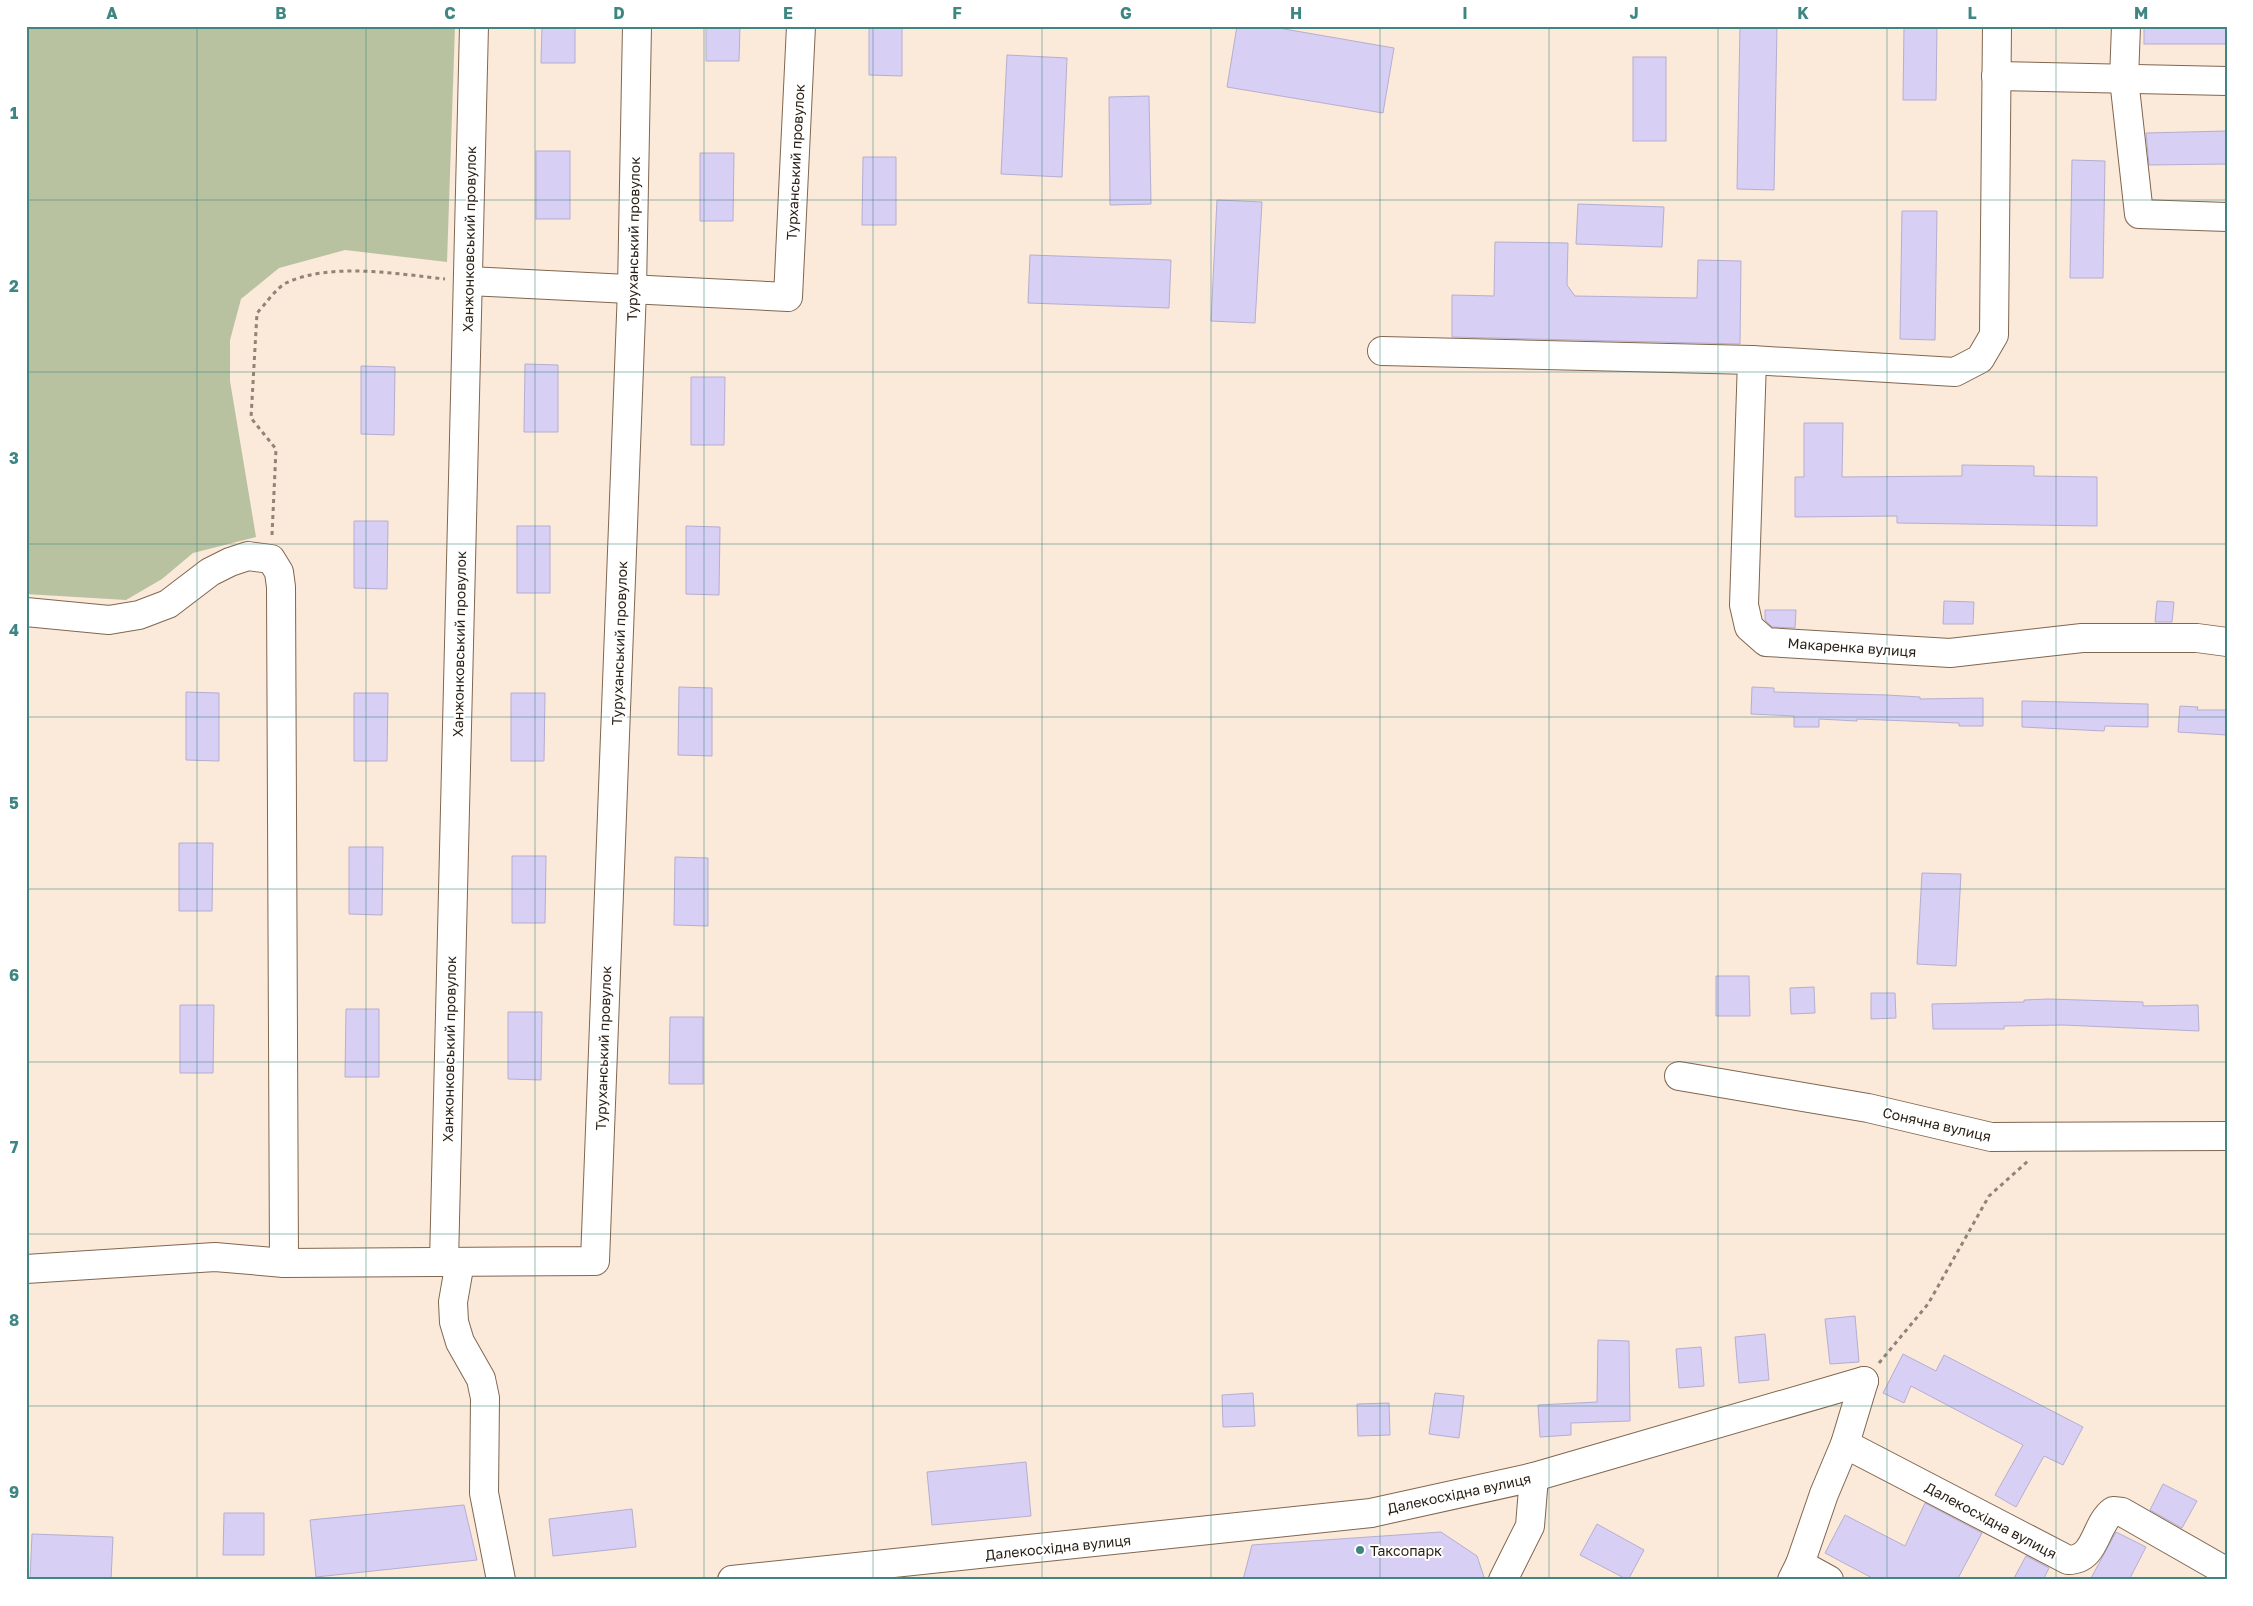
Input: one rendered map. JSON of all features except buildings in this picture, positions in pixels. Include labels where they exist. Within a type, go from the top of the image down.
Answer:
[{"type":"street","name":"Ханжонковський провулок","points":[[474,26],[452,1262],[454,1322],[460,1342],[481,1379],[484,1398],[484,1493],[501,1580]]},
{"type":"street","name":"Туруханський провулок","points":[[452,1262],[595,1260],[632,289],[637,26]]},
{"type":"street","name":"Турханський провулок","points":[[632,289],[788,297],[801,26]]},
{"type":"street","points":[[1382,351],[1752,360],[1955,372],[1980,359],[1994,335],[1997,26]]},
{"type":"street","points":[[2126,26],[2124,79],[2139,214],[2227,217]]},
{"type":"street","points":[[1996,76],[2227,81]]},
{"type":"street","points":[[468,281],[632,289]]},
{"type":"street","name":"Макаренка вулиця","points":[[1752,360],[1744,605],[1749,627],[1766,642],[1950,653],[2082,638],[2197,638],[2227,642]]},
{"type":"street","points":[[26,612],[109,620],[140,615],[168,604],[210,572],[248,556],[271,559],[279,572],[281,587],[284,1263]]},
{"type":"street","name":"Сонячна вулиця","points":[[1679,1076],[1868,1108],[1991,1137],[2227,1136]]},
{"type":"street","points":[[26,1269],[215,1257],[284,1263],[452,1262]]},
{"type":"street","points":[[1830,1580],[1796,1572],[1824,1494],[1845,1444],[1864,1381]]},
{"type":"street","name":"Далекосхідна вулиця","points":[[732,1580],[894,1572],[1370,1513],[1534,1477],[1864,1381]]},
{"type":"street","name":"Далекосхідна вулиця","points":[[1845,1444],[2068,1560],[2078,1560],[2088,1553],[2107,1516],[2113,1511],[2122,1512],[2222,1574]]},
{"type":"street","points":[[1503,1580],[1530,1526],[1534,1477]]},
{"type":"path","points":[[271,559],[276,449],[251,418],[256,314],[285,284],[324,272],[378,272],[468,281]]},
{"type":"path","points":[[1864,1381],[1928,1304],[1989,1196],[2054,1137]]},
{"type":"green space","points":[[26,26],[455,26],[447,262],[345,250],[279,268],[241,299],[230,340],[230,381],[256,537],[193,553],[162,579],[126,600],[26,594]]},
{"type":"place","name":"Таксопарк","points":[[1360,1550]]}]
